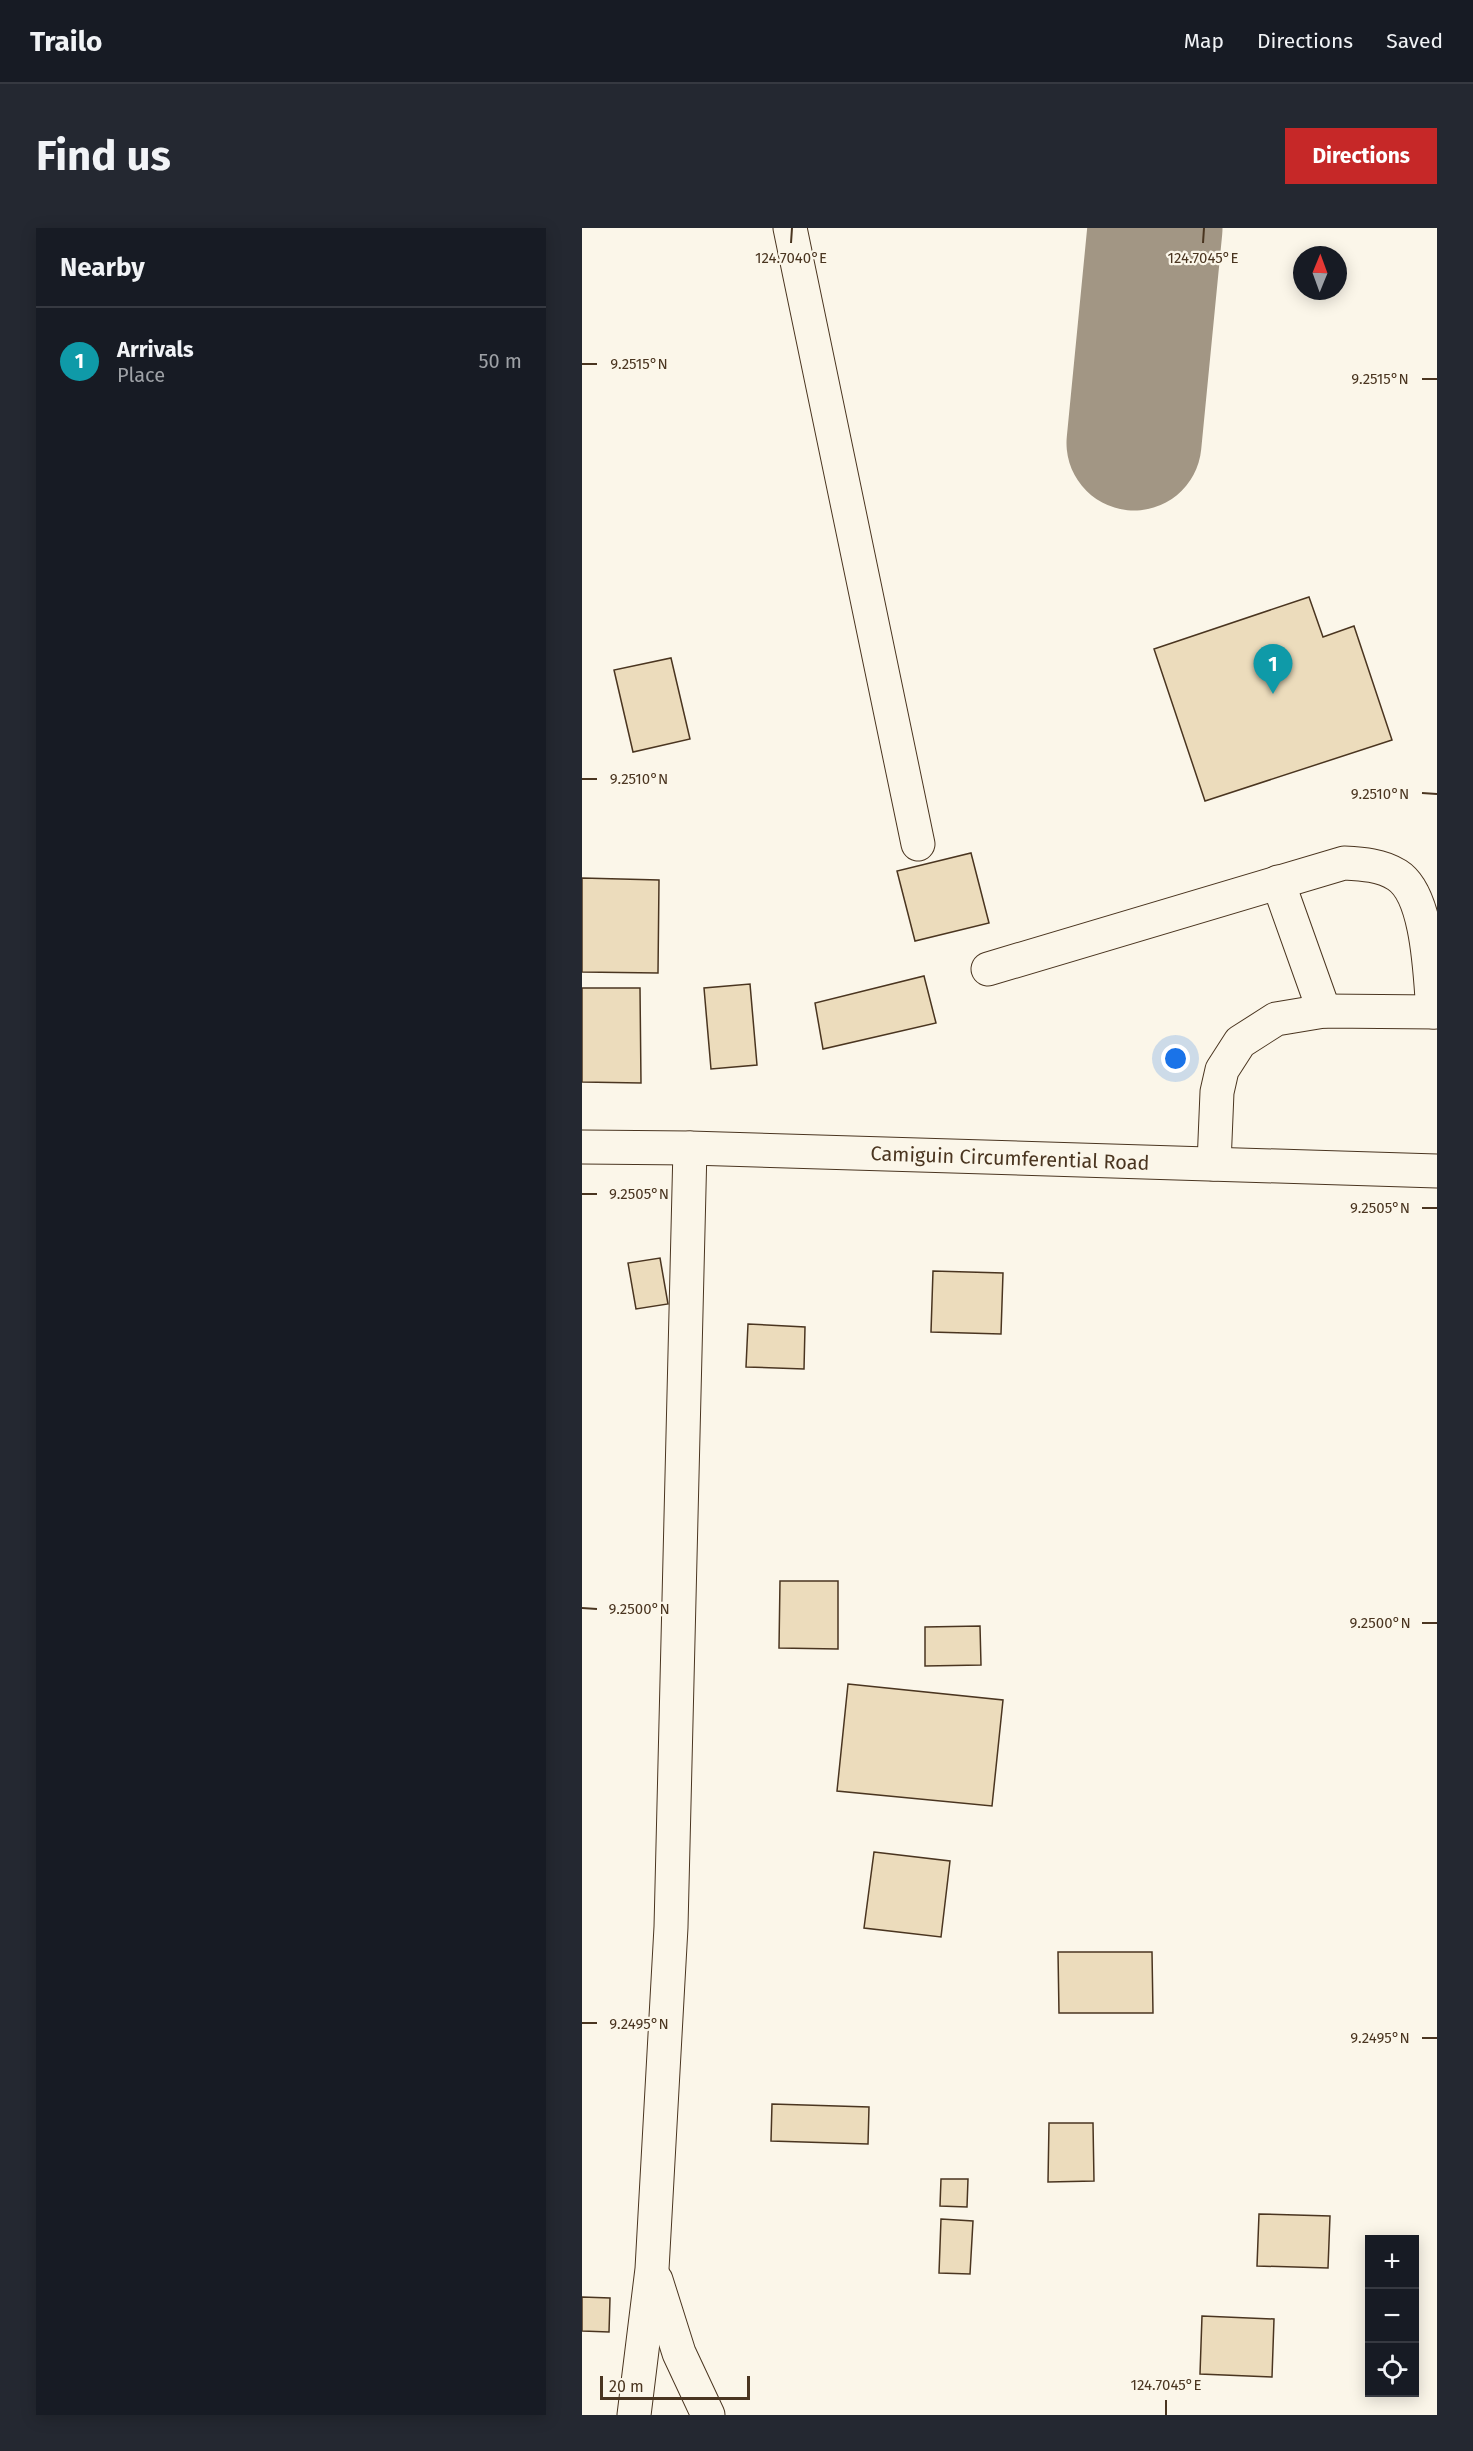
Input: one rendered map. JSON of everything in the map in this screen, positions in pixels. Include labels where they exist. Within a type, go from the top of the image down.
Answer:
[{"type":"street","points":[[790,228],[918,843]]},
{"type":"street","points":[[988,969],[1344,863],[1373,865],[1399,876],[1416,900],[1425,926],[1435,1012],[1324,1011],[1276,1019],[1240,1042],[1222,1070],[1217,1092],[1214,1164]]},
{"type":"street","points":[[1278,882],[1324,1011]]},
{"type":"street","name":"Camiguin Circumferential Road","points":[[582,1147],[690,1148],[1437,1171]]},
{"type":"street","points":[[634,2415],[652,2269],[671,1927],[690,1148]]},
{"type":"street","points":[[652,2269],[679,2354],[708,2415]]},
{"type":"building","points":[[1309,597],[1323,637],[1354,626],[1392,740],[1205,801],[1154,649]]},
{"type":"building","points":[[671,658],[690,739],[633,752],[614,670]]},
{"type":"building","points":[[971,853],[989,923],[915,941],[897,871]]},
{"type":"building","points":[[582,878],[659,880],[658,973],[582,972]]},
{"type":"building","points":[[924,976],[936,1023],[823,1049],[815,1003]]},
{"type":"building","points":[[750,984],[757,1065],[711,1069],[704,988]]},
{"type":"building","points":[[582,988],[640,988],[641,1083],[582,1082]]},
{"type":"building","points":[[660,1258],[668,1304],[636,1309],[628,1263]]},
{"type":"building","points":[[933,1271],[1003,1273],[1001,1334],[931,1332]]},
{"type":"building","points":[[748,1324],[805,1327],[804,1369],[746,1367]]},
{"type":"building","points":[[780,1581],[838,1581],[838,1649],[779,1648]]},
{"type":"building","points":[[980,1626],[981,1665],[925,1666],[925,1627]]},
{"type":"building","points":[[848,1684],[1003,1700],[992,1806],[837,1791]]},
{"type":"building","points":[[874,1852],[950,1861],[941,1937],[864,1928]]},
{"type":"building","points":[[1058,1952],[1152,1952],[1153,2013],[1059,2013]]},
{"type":"building","points":[[772,2104],[869,2107],[868,2144],[771,2141]]},
{"type":"building","points":[[1049,2123],[1093,2123],[1094,2181],[1048,2182]]},
{"type":"building","points":[[941,2179],[968,2179],[967,2207],[940,2206]]},
{"type":"building","points":[[1259,2214],[1330,2216],[1328,2268],[1257,2266]]},
{"type":"building","points":[[941,2219],[973,2221],[970,2274],[939,2273]]},
{"type":"building","points":[[582,2297],[610,2298],[609,2332],[582,2331]]},
{"type":"building","points":[[1202,2316],[1274,2319],[1272,2377],[1200,2374]]},
{"type":"taxiway","points":[[1134,443],[1155,228]]},
{"type":"place","name":"Arrivals","points":[[1273,694]]}]
